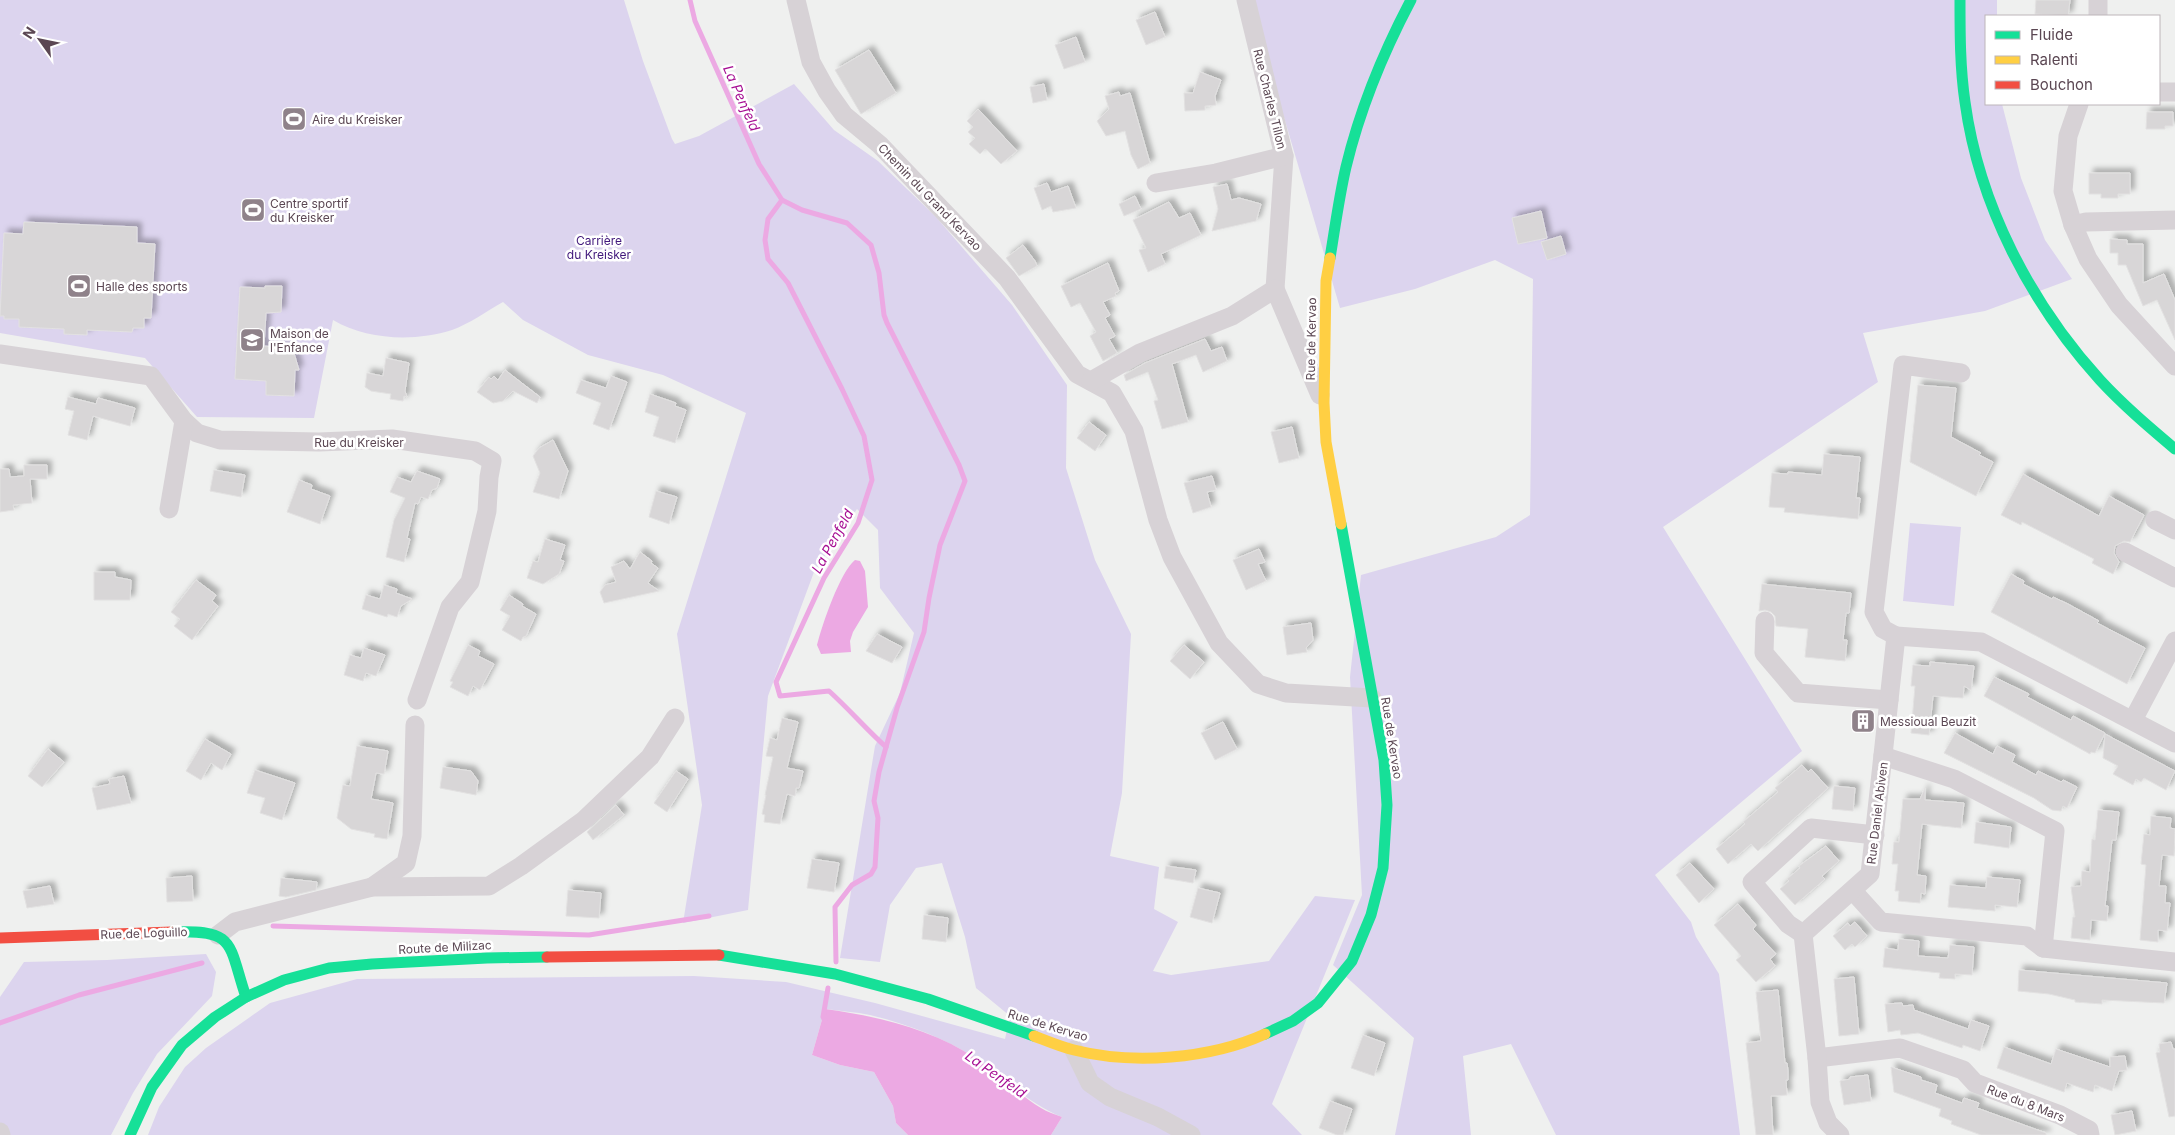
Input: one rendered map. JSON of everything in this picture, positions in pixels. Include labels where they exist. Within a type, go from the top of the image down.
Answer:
[{"type":"main road","name":"Rue de Kervao","points":[[835,974],[928,999],[1074,1050],[1129,1058],[1203,1054],[1256,1038],[1286,1024],[1318,1003],[1352,961],[1371,915],[1383,868],[1387,805],[1384,760],[1326,442],[1324,403],[1326,281],[1346,167],[1365,104],[1388,44],[1411,0]]},
{"type":"main road","points":[[1960,0],[1960,45],[1967,116],[1987,194],[2025,280],[2052,322],[2080,359],[2114,396],[2149,429],[2175,449]]},
{"type":"main road","name":"Rue de Loguillo","points":[[0,938],[193,931],[218,935]]},
{"type":"main road","points":[[218,935],[227,941],[233,951],[246,997]]},
{"type":"main road","name":"Route de Milizac","points":[[130,1135],[152,1087],[182,1045],[215,1017],[246,997],[284,980],[329,968],[487,958],[720,955],[835,974]]},
{"type":"street","name":"Chemin du Grand Kervao","points":[[796,0],[811,62],[826,91],[844,115],[886,152],[1007,278],[1077,374],[1112,393],[1134,432],[1158,520],[1172,557],[1219,643],[1258,684],[1286,693],[1372,698]]},
{"type":"street","name":"Rue Charles Tillon","points":[[1246,0],[1284,156],[1275,289]]},
{"type":"street","points":[[2098,0],[2098,15]]},
{"type":"street","points":[[2160,92],[2175,92]]},
{"type":"street","points":[[2079,105],[2068,136],[2064,191],[2073,226],[2088,259],[2119,305],[2175,366]]},
{"type":"street","points":[[1156,183],[1216,173],[1284,156]]},
{"type":"street","points":[[2073,226],[2086,222],[2175,220]]},
{"type":"street","points":[[1091,381],[1140,353],[1232,316],[1275,289],[1324,403]]},
{"type":"street","name":"Rue du Kreisker","points":[[0,354],[151,376],[184,421],[197,433],[220,440],[319,442],[392,439],[475,451],[492,461],[487,511],[470,582],[450,607],[417,700]]},
{"type":"street","points":[[1961,373],[1903,365],[1874,612],[1883,629],[1896,636],[1981,642],[2175,743]]},
{"type":"street","points":[[169,509],[184,421]]},
{"type":"street","points":[[2155,520],[2175,530]]},
{"type":"street","points":[[2125,552],[2175,578]]},
{"type":"street","points":[[1765,622],[1764,653],[1798,693],[1889,700]]},
{"type":"street","name":"Rue Daniel Abiven","points":[[1804,934],[1870,874],[1896,636]]},
{"type":"street","points":[[2133,720],[2175,641]]},
{"type":"street","points":[[218,935],[235,922],[372,887],[489,886],[521,866],[583,821],[650,757],[675,718]]},
{"type":"street","points":[[372,887],[406,863],[412,836],[415,725]]},
{"type":"street","points":[[1884,756],[1954,779],[2055,831],[2043,948]]},
{"type":"street","points":[[1840,1135],[1828,1123],[1820,1102],[1804,934],[1788,924],[1752,882],[1811,828],[1874,835]]},
{"type":"street","points":[[1853,891],[1881,922],[2028,936],[2043,948],[2175,962]]},
{"type":"street","name":"Rue du 8 Mars","points":[[1817,1058],[1900,1048],[1963,1070],[1975,1084],[2060,1116],[2089,1130],[2090,1135]]},
{"type":"street","points":[[1074,1050],[1090,1082],[1103,1092],[1191,1135]]},
{"type":"green space","name":"Carrière du Kreisker","points":[[0,0],[624,0],[643,61],[675,144],[699,136],[794,84],[834,130],[878,161],[936,217],[1012,305],[1067,385],[1066,468],[1095,560],[1131,634],[1122,793],[1110,856],[1159,867],[1154,909],[1178,922],[1153,971],[1171,975],[1269,961],[1315,896],[1355,900],[1272,1104],[1302,1135],[1051,1135],[1062,1117],[1038,1105],[965,1051],[925,1032],[898,1023],[865,1014],[825,1009],[812,1055],[840,1065],[874,1072],[893,1106],[896,1123],[908,1135],[148,1135],[159,1107],[185,1067],[206,1048],[270,1003],[357,979],[694,976],[786,982],[875,1003],[1005,1039],[1010,1016],[976,988],[965,937],[942,863],[916,868],[890,905],[880,962],[840,958],[875,746],[900,693],[914,633],[880,588],[878,530],[857,509],[814,572],[768,696],[748,910],[683,923],[702,805],[677,634],[746,413],[663,375],[588,355],[523,320],[503,302],[452,330],[422,336],[391,337],[376,335],[346,327],[333,320],[314,418],[197,417],[145,358],[0,333]]},
{"type":"green space","points":[[1255,0],[1997,0],[1997,15],[1985,15],[1985,105],[2002,105],[2021,178],[2045,240],[2072,279],[1985,311],[1863,333],[1878,382],[1663,527],[1802,751],[1655,875],[1691,922],[1696,937],[1719,974],[1740,1135],[1556,1135],[1511,1044],[1463,1056],[1471,1135],[1395,1135],[1414,1038],[1333,965],[1362,895],[1350,677],[1361,575],[1496,537],[1530,515],[1533,279],[1495,260],[1415,289],[1340,308],[1259,32]]},
{"type":"green space","points":[[1910,523],[1961,527],[1954,606],[1903,601]]},
{"type":"green space","points":[[206,954],[216,972],[212,996],[157,1054],[133,1093],[111,1135],[0,1135],[0,997],[24,962],[107,960]]},
{"type":"water","points":[[855,560],[860,561],[865,571],[868,607],[853,632],[850,641],[851,652],[821,654],[817,645],[827,612],[843,576]]},
{"type":"water","points":[[825,1009],[904,1025],[942,1040],[977,1059],[1024,1097],[1041,1108],[1062,1117],[1051,1135],[908,1135],[896,1123],[893,1106],[874,1072],[840,1065],[812,1055]]},
{"type":"building","points":[[2036,0],[2070,0],[2068,15],[2035,14]]},
{"type":"building","points":[[1155,12],[1165,37],[1146,45],[1136,20]]},
{"type":"building","points":[[1076,37],[1085,62],[1064,69],[1055,45]]},
{"type":"building","points":[[869,50],[896,93],[861,114],[835,70]]},
{"type":"building","points":[[1200,72],[1221,80],[1215,96],[1216,105],[1205,106],[1205,110],[1185,111],[1184,93],[1193,93]]},
{"type":"building","points":[[1044,84],[1047,100],[1033,103],[1030,87]]},
{"type":"building","points":[[1119,92],[1120,96],[1130,93],[1150,163],[1138,169],[1131,155],[1125,131],[1106,136],[1097,121],[1109,109],[1105,96]]},
{"type":"building","points":[[978,109],[1017,151],[1001,164],[985,149],[980,154],[969,144],[975,138],[968,132],[973,127],[967,121]]},
{"type":"building","points":[[2147,112],[2173,112],[2173,126],[2165,126],[2165,129],[2146,129]]},
{"type":"building","points":[[2089,173],[2130,173],[2130,194],[2118,194],[2118,198],[2101,198],[2101,194],[2089,194]]},
{"type":"building","points":[[1047,183],[1051,192],[1068,186],[1076,208],[1053,212],[1051,206],[1042,210],[1034,188]]},
{"type":"building","points":[[1227,184],[1231,200],[1239,198],[1261,204],[1256,221],[1212,231],[1218,209],[1213,187]]},
{"type":"building","points":[[1135,196],[1141,209],[1124,216],[1119,204]]},
{"type":"building","points":[[1169,202],[1179,218],[1190,213],[1201,235],[1161,254],[1165,264],[1148,272],[1139,250],[1146,248],[1133,220]]},
{"type":"building","points":[[1541,211],[1547,238],[1518,244],[1512,218]]},
{"type":"building","name":"Halle des sports","points":[[24,222],[137,227],[137,243],[155,244],[151,318],[144,318],[144,328],[133,328],[132,332],[87,330],[87,335],[64,334],[64,329],[19,327],[19,319],[4,319],[4,316],[0,316],[4,233],[23,234]]},
{"type":"building","points":[[1561,236],[1566,254],[1547,260],[1541,242]]},
{"type":"building","points":[[2110,239],[2127,240],[2127,244],[2143,244],[2143,283],[2164,274],[2175,300],[2175,340],[2157,300],[2143,306],[2126,265],[2118,265],[2118,253],[2110,253]]},
{"type":"building","points":[[1023,245],[1037,266],[1019,276],[1006,258]]},
{"type":"building","points":[[1108,263],[1119,291],[1115,293],[1116,296],[1103,302],[1110,315],[1105,318],[1115,336],[1109,339],[1117,353],[1103,361],[1090,336],[1096,332],[1080,303],[1071,307],[1061,286]]},
{"type":"building","name":"Maison de l'Enfance","points":[[265,286],[282,286],[281,312],[266,313],[264,346],[287,348],[287,352],[294,353],[299,370],[295,370],[294,396],[266,395],[266,381],[235,379],[240,287],[265,288]]},
{"type":"building","points":[[1205,339],[1211,351],[1222,347],[1227,361],[1203,372],[1196,355],[1172,364],[1188,422],[1162,429],[1154,401],[1158,400],[1148,372],[1126,381],[1124,375],[1145,363]]},
{"type":"building","points":[[386,358],[409,363],[405,391],[407,397],[404,396],[403,401],[390,399],[391,394],[371,391],[365,387],[367,373],[383,376]]},
{"type":"building","points":[[505,370],[540,397],[537,403],[513,391],[503,401],[493,403],[477,392],[489,377],[491,379],[494,376],[498,380]]},
{"type":"building","points":[[611,376],[627,382],[609,430],[593,424],[601,403],[576,393],[581,380],[606,388]]},
{"type":"building","points":[[1918,385],[1956,388],[1951,437],[1981,453],[1979,455],[1993,462],[1976,496],[1910,462]]},
{"type":"building","points":[[650,394],[676,403],[675,406],[686,410],[675,443],[653,436],[659,417],[645,412]]},
{"type":"building","points":[[68,397],[96,404],[98,398],[135,408],[130,426],[93,416],[87,440],[68,435],[74,411],[65,409]]},
{"type":"building","points":[[1089,422],[1106,435],[1095,451],[1077,438]]},
{"type":"building","points":[[1292,427],[1299,458],[1279,463],[1271,432]]},
{"type":"building","points":[[553,440],[568,471],[559,499],[533,492],[540,473],[533,456],[539,448]]},
{"type":"building","points":[[1824,454],[1860,457],[1856,498],[1860,498],[1858,519],[1784,512],[1785,508],[1769,507],[1772,473],[1788,474],[1788,472],[1822,475]]},
{"type":"building","points":[[24,465],[47,465],[47,479],[30,479],[32,503],[13,505],[14,510],[0,512],[0,469],[9,469],[10,477],[24,476]]},
{"type":"building","points":[[214,470],[245,475],[241,497],[210,491]]},
{"type":"building","points":[[417,471],[440,479],[437,488],[432,490],[428,499],[421,497],[418,504],[415,503],[407,538],[410,539],[404,562],[386,557],[394,520],[405,498],[390,492],[397,477],[411,482]]},
{"type":"building","points":[[2023,474],[2099,516],[2109,496],[2144,515],[2130,542],[2124,541],[2115,546],[2114,553],[2119,562],[2113,574],[2092,563],[2094,559],[2022,522],[2021,525],[2001,515]]},
{"type":"building","points":[[1212,476],[1216,490],[1207,492],[1211,507],[1193,513],[1184,483]]},
{"type":"building","points":[[299,480],[312,485],[311,489],[330,496],[320,524],[287,512]]},
{"type":"building","points":[[656,491],[677,497],[669,524],[649,517]]},
{"type":"building","points":[[545,539],[565,545],[560,560],[564,561],[559,574],[543,584],[527,578],[533,561],[538,562]]},
{"type":"building","points":[[1259,549],[1265,562],[1258,564],[1266,581],[1246,590],[1233,560]]},
{"type":"building","points":[[640,552],[658,568],[648,583],[659,591],[604,603],[600,592],[605,585],[616,582],[611,567],[624,561],[630,569]]},
{"type":"building","points":[[94,572],[115,572],[115,577],[131,580],[130,600],[94,600]]},
{"type":"building","points":[[2011,574],[2024,581],[2023,584],[2052,599],[2053,597],[2068,604],[2099,621],[2097,623],[2145,648],[2127,684],[1991,612]]},
{"type":"building","points":[[196,580],[216,595],[212,601],[218,606],[192,640],[174,626],[180,619],[171,612]]},
{"type":"building","points":[[1762,584],[1851,593],[1849,613],[1846,613],[1843,640],[1847,640],[1845,661],[1805,657],[1808,629],[1776,626],[1775,616],[1771,612],[1759,611]]},
{"type":"building","points":[[384,585],[397,589],[396,593],[412,599],[401,606],[397,617],[388,614],[387,617],[362,609],[366,595],[380,599]]},
{"type":"building","points":[[509,595],[523,604],[522,606],[536,614],[526,636],[521,641],[502,630],[510,616],[500,610]]},
{"type":"building","points":[[1311,623],[1313,640],[1306,648],[1307,652],[1287,655],[1283,627]]},
{"type":"building","points":[[877,634],[902,647],[892,663],[866,651]]},
{"type":"building","points":[[468,645],[480,651],[478,656],[494,664],[480,690],[473,686],[468,696],[450,687],[453,682],[450,681]]},
{"type":"building","points":[[1184,645],[1204,662],[1190,679],[1170,661]]},
{"type":"building","points":[[364,648],[385,655],[376,676],[366,673],[363,681],[344,675],[350,655],[361,658]]},
{"type":"building","points":[[1930,662],[1974,666],[1971,690],[1964,686],[1963,698],[1933,696],[1929,735],[1911,733],[1915,686],[1911,686],[1913,665],[1930,666]]},
{"type":"building","points":[[1994,677],[2029,694],[2027,697],[2071,720],[2073,716],[2105,733],[2095,753],[2091,752],[2090,754],[1984,696]]},
{"type":"building","points":[[782,718],[798,722],[787,768],[803,771],[795,796],[787,794],[780,824],[764,822],[765,815],[762,814],[773,757],[766,756],[770,738],[777,740]]},
{"type":"building","points":[[1223,722],[1237,749],[1215,760],[1201,733]]},
{"type":"building","points":[[1955,733],[1993,754],[1997,746],[2015,755],[2012,762],[2036,775],[2038,771],[2077,787],[2067,808],[2063,806],[2061,811],[2052,810],[2034,798],[1944,753]]},
{"type":"building","points":[[2105,734],[2175,771],[2166,790],[2144,778],[2141,782],[2136,779],[2133,785],[2113,774],[2118,766],[2103,758]]},
{"type":"building","points":[[205,739],[231,754],[222,770],[211,763],[201,780],[186,771]]},
{"type":"building","points":[[357,746],[388,751],[384,774],[376,773],[371,799],[393,803],[387,839],[374,837],[375,834],[351,829],[337,818],[343,785],[350,786]]},
{"type":"building","points":[[48,749],[64,762],[42,787],[28,776]]},
{"type":"building","points":[[1802,765],[1808,772],[1811,769],[1828,788],[1758,851],[1751,844],[1728,864],[1716,849],[1745,824],[1743,822],[1778,792],[1775,788]]},
{"type":"building","points":[[443,767],[471,771],[478,781],[476,795],[440,788]]},
{"type":"building","points":[[255,770],[295,783],[282,820],[260,813],[265,798],[247,793]]},
{"type":"building","points":[[676,771],[688,779],[667,812],[654,803]]},
{"type":"building","points":[[124,776],[131,803],[97,810],[92,788],[110,784],[109,779]]},
{"type":"building","points":[[1834,786],[1855,788],[1853,811],[1832,809]]},
{"type":"building","points":[[1925,788],[1925,800],[1964,803],[1961,828],[1922,824],[1917,875],[1926,876],[1925,894],[1921,893],[1920,903],[1898,901],[1899,891],[1895,891],[1898,864],[1892,864],[1894,842],[1899,842],[1903,799],[1920,799]]},
{"type":"building","points":[[616,805],[624,815],[593,840],[587,832]]},
{"type":"building","points":[[2098,810],[2119,812],[2116,840],[2112,840],[2109,867],[2105,906],[2108,906],[2107,921],[2091,920],[2090,940],[2071,938],[2073,917],[2075,917],[2071,887],[2081,886],[2082,871],[2090,872],[2092,839],[2095,840]]},
{"type":"building","points":[[2151,816],[2171,818],[2170,828],[2175,829],[2174,856],[2162,855],[2159,886],[2166,886],[2165,903],[2170,903],[2167,931],[2158,930],[2158,942],[2140,940],[2146,865],[2141,864],[2144,834],[2150,835]]},
{"type":"building","points":[[1976,822],[2011,827],[2009,848],[1974,843]]},
{"type":"building","points":[[1826,846],[1839,861],[1822,876],[1825,879],[1795,905],[1780,889],[1789,881],[1787,879],[1800,868],[1799,866]]},
{"type":"building","points":[[812,859],[839,863],[834,892],[807,888]]},
{"type":"building","points":[[1690,863],[1714,889],[1699,903],[1676,875]]},
{"type":"building","points":[[1166,866],[1196,870],[1193,883],[1164,878]]},
{"type":"building","points":[[192,876],[193,901],[167,902],[166,878]]},
{"type":"building","points":[[1987,877],[2020,880],[2017,907],[1995,905],[1995,911],[1948,907],[1950,885],[1986,888]]},
{"type":"building","points":[[281,878],[317,882],[316,890],[286,897],[279,896]]},
{"type":"building","points":[[50,886],[54,904],[27,908],[23,891]]},
{"type":"building","points":[[1198,888],[1220,893],[1212,923],[1190,917]]},
{"type":"building","points":[[568,890],[601,893],[599,918],[566,916]]},
{"type":"building","points":[[1738,904],[1756,925],[1753,929],[1776,954],[1770,959],[1775,966],[1756,982],[1736,960],[1741,956],[1714,925]]},
{"type":"building","points":[[924,915],[948,918],[946,942],[922,939]]},
{"type":"building","points":[[1855,922],[1867,936],[1855,947],[1852,944],[1845,950],[1833,936],[1848,923],[1850,926]]},
{"type":"building","points":[[1899,939],[1919,941],[1918,956],[1948,958],[1950,945],[1974,947],[1972,975],[1955,974],[1955,979],[1939,978],[1940,973],[1883,967],[1885,948],[1898,950]]},
{"type":"building","points":[[2019,970],[2167,983],[2164,1003],[2102,1000],[2102,1004],[2075,1002],[2075,1000],[2049,994],[2018,991]]},
{"type":"building","points":[[1854,977],[1859,1034],[1839,1036],[1834,979]]},
{"type":"building","points":[[1778,990],[1785,1063],[1787,1063],[1788,1071],[1788,1080],[1786,1080],[1787,1095],[1771,1096],[1773,1135],[1756,1135],[1746,1043],[1761,1041],[1756,992]]},
{"type":"building","points":[[1902,1003],[1903,1006],[1913,1005],[1914,1010],[1968,1029],[1971,1020],[1989,1026],[1980,1051],[1963,1045],[1962,1048],[1918,1033],[1901,1035],[1900,1030],[1888,1032],[1885,1004]]},
{"type":"building","points":[[1363,1035],[1385,1043],[1374,1076],[1351,1068]]},
{"type":"building","points":[[2171,1042],[2173,1049],[2175,1049],[2175,1116],[2169,1117],[2156,1053],[2160,1052],[2159,1044]]},
{"type":"building","points":[[2004,1047],[2051,1064],[2056,1049],[2110,1067],[2110,1057],[2125,1056],[2127,1070],[2119,1071],[2112,1091],[2095,1085],[2093,1092],[2067,1083],[2064,1092],[1997,1068]]},
{"type":"building","points":[[1891,1067],[1921,1077],[1921,1080],[1937,1085],[1935,1093],[1962,1103],[1964,1098],[1979,1103],[1977,1108],[2046,1133],[2046,1135],[1981,1135],[1951,1124],[1952,1121],[1939,1116],[1941,1109],[1894,1092]]},
{"type":"building","points":[[1868,1075],[1871,1101],[1844,1105],[1840,1081],[1850,1079],[1850,1077]]},
{"type":"building","points":[[1330,1101],[1352,1109],[1343,1135],[1337,1135],[1319,1128]]},
{"type":"building","points":[[2132,1111],[2136,1131],[2115,1135],[2111,1115]]},
{"type":"waterway","name":"La Penfeld","points":[[690,0],[695,21],[759,164],[782,200],[802,210],[847,223],[871,245],[879,273],[884,315],[887,323],[959,465],[965,481],[940,545],[924,632],[897,708],[879,772],[874,801],[878,818],[875,867],[871,874],[852,885],[835,907],[836,962]]},
{"type":"waterway","name":"La Penfeld","points":[[782,200],[768,219],[765,240],[768,259],[788,283],[842,389],[864,436],[872,480],[858,523],[824,578],[776,682],[780,696],[829,691],[886,747]]},
{"type":"waterway","points":[[273,926],[589,935],[709,916]]},
{"type":"waterway","points":[[0,1023],[79,995],[202,963]]},
{"type":"waterway","name":"La Penfeld","points":[[825,1021],[823,1017],[828,988]]},
{"type":"traffic: fast","points":[[1330,258],[1339,201],[1358,124],[1382,61],[1411,0]]},
{"type":"traffic: fast","points":[[1960,0],[1962,76],[1972,140],[1982,178],[2012,251],[2031,286],[2075,350],[2118,398],[2175,449]]},
{"type":"traffic: fast","points":[[1265,1034],[1293,1021],[1318,1003],[1352,961],[1371,915],[1383,868],[1387,805],[1384,760],[1341,524]]},
{"type":"traffic: fast","points":[[172,932],[208,933],[219,937],[227,944],[232,952],[246,997]]},
{"type":"traffic: fast","points":[[719,955],[835,974],[928,999],[1034,1036]]},
{"type":"traffic: fast","points":[[130,1135],[152,1087],[182,1045],[215,1017],[246,997],[284,980],[329,968],[372,964],[547,957]]},
{"type":"traffic: slow","points":[[1330,258],[1326,281],[1324,403],[1326,442],[1341,524]]},
{"type":"traffic: slow","points":[[1034,1036],[1069,1049],[1097,1055],[1146,1058],[1196,1054],[1220,1049],[1265,1034]]},
{"type":"traffic: jam","points":[[0,938],[172,932]]},
{"type":"traffic: jam","points":[[547,957],[719,955]]},
{"type":"place","name":"Aire du Kreisker","points":[[294,119]]},
{"type":"place","name":"Centre sportif du Kreisker","points":[[253,210]]},
{"type":"place","name":"Halle des sports","points":[[79,286]]},
{"type":"place","name":"Maison de l'Enfance","points":[[252,340]]},
{"type":"place","name":"Messioual Beuzit","points":[[1863,721]]}]
